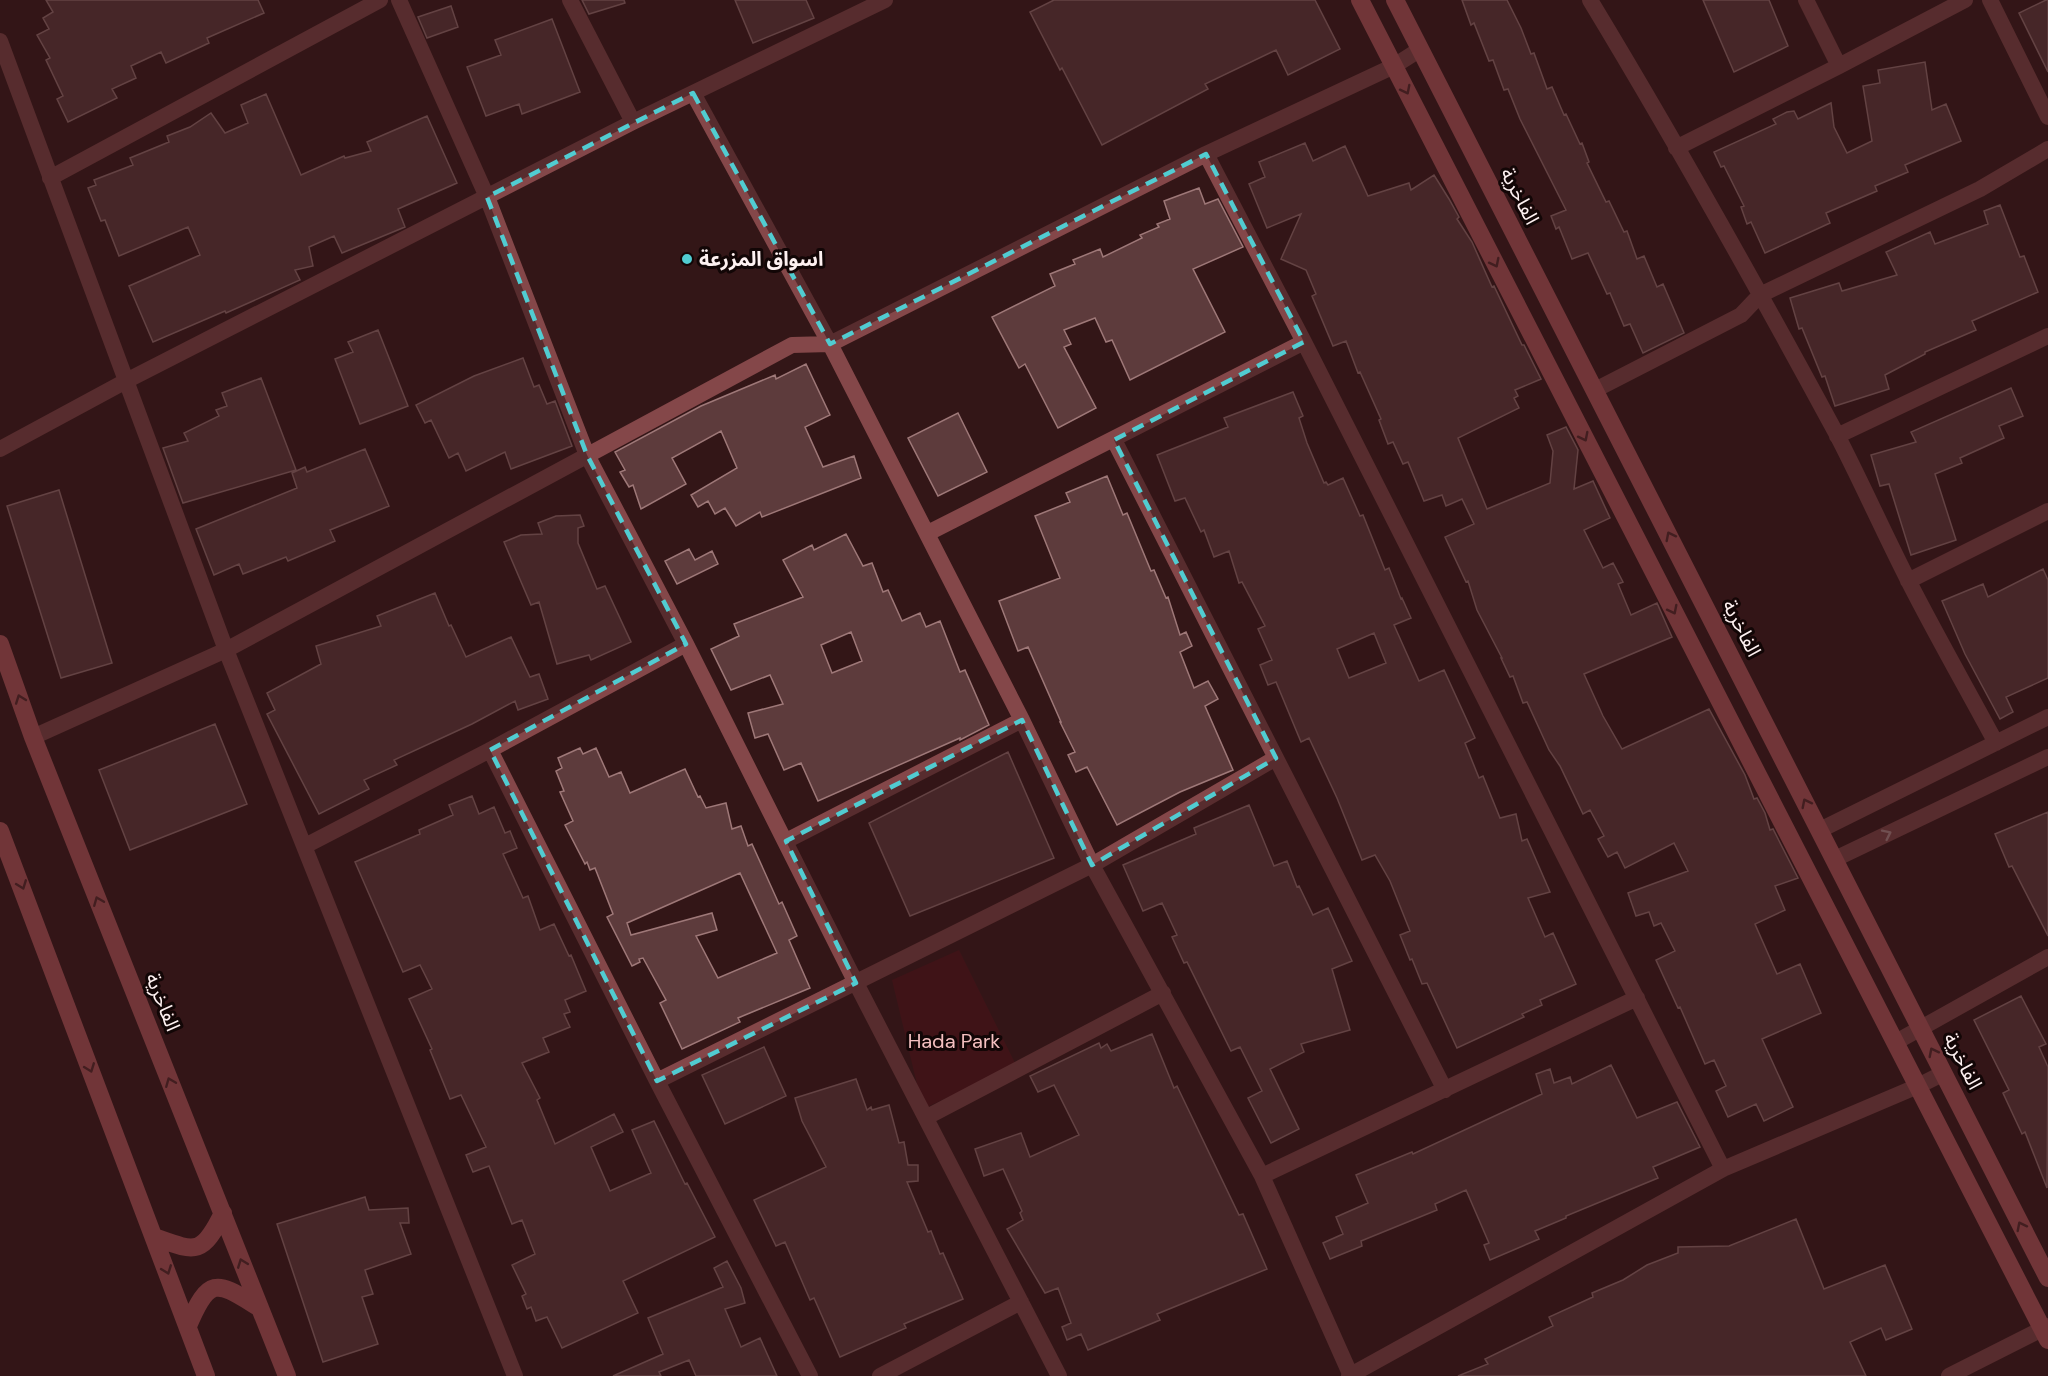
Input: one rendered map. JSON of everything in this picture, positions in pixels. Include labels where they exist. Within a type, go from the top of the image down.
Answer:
[{"type":"street","points":[[51,178],[380,0]]},
{"type":"street","points":[[399,0],[487,197],[587,456],[686,644],[856,983],[1059,1376]]},
{"type":"street","points":[[570,0],[633,122]]},
{"type":"street","points":[[0,449],[126,381],[633,122],[885,0]]},
{"type":"street","points":[[1360,0],[2046,1332],[1949,1376]]},
{"type":"street","name":"الفاخرية","points":[[1395,0],[2048,1278]]},
{"type":"street","points":[[1590,0],[1660,115],[1676,148],[1760,295],[1837,436],[1908,581],[1996,743]]},
{"type":"street","points":[[1806,0],[1839,66]]},
{"type":"street","points":[[1676,148],[1965,0]]},
{"type":"street","points":[[1990,0],[2048,117]]},
{"type":"street","points":[[0,41],[226,650],[515,1376]]},
{"type":"street","points":[[33,737],[226,650],[792,345],[830,344],[1206,154],[1394,66],[1419,50]]},
{"type":"street","points":[[693,93],[830,344],[1022,720],[1092,865],[1262,1176],[1350,1376],[1723,1169],[1944,1073]]},
{"type":"street","points":[[1595,390],[1741,315],[1760,295],[1980,189],[2048,149]]},
{"type":"street","points":[[1206,154],[1304,342],[1723,1169]]},
{"type":"street","points":[[1837,436],[2048,336]]},
{"type":"street","points":[[928,534],[1304,342]]},
{"type":"street","points":[[1114,440],[1445,1090]]},
{"type":"street","points":[[1908,581],[2048,511]]},
{"type":"street","name":"الفاخرية","points":[[0,644],[33,737],[287,1376]]},
{"type":"street","points":[[305,846],[490,750],[686,644]]},
{"type":"street","points":[[1820,830],[2048,717]]},
{"type":"street","points":[[786,841],[1022,720]]},
{"type":"street","points":[[490,750],[657,1081],[810,1376]]},
{"type":"street","points":[[1835,859],[2048,757]]},
{"type":"street","points":[[657,1081],[1092,865],[1276,758]]},
{"type":"street","points":[[0,831],[206,1376]]},
{"type":"street","points":[[1896,1042],[2048,957]]},
{"type":"street","points":[[927,1118],[1163,993]]},
{"type":"street","points":[[1262,1176],[1637,998]]},
{"type":"street","points":[[154,1237],[188,1247],[200,1246],[212,1234],[223,1213]]},
{"type":"street","points":[[188,1326],[198,1301],[216,1286],[226,1288],[260,1308]]},
{"type":"street","points":[[880,1376],[1021,1302]]},
{"type":"highlighted area","points":[[693,93],[830,344],[1206,154],[1304,342],[1114,440],[1276,758],[1092,865],[1022,720],[786,841],[856,983],[657,1081],[490,750],[686,644],[587,455],[487,197]]},
{"type":"green space","name":"Hada Park","points":[[959,950],[1016,1065],[923,1109],[892,980]]},
{"type":"building","points":[[46,0],[258,0],[264,13],[207,38],[209,43],[166,63],[161,52],[131,66],[136,78],[112,89],[117,98],[68,122],[57,99],[63,96],[46,60],[50,58],[37,35],[49,29],[43,18],[53,12]]},
{"type":"building","points":[[582,0],[624,0],[625,3],[589,14]]},
{"type":"building","points":[[735,0],[806,0],[814,18],[753,43]]},
{"type":"building","points":[[1054,0],[1315,0],[1340,49],[1288,75],[1276,50],[1205,84],[1208,89],[1102,145],[1030,12]]},
{"type":"building","points":[[1462,0],[1507,0],[1531,54],[1534,53],[1547,89],[1552,87],[1564,115],[1566,114],[1580,144],[1582,143],[1589,162],[1587,163],[1606,202],[1609,201],[1624,232],[1627,231],[1637,259],[1644,256],[1657,287],[1663,284],[1684,333],[1643,353],[1630,324],[1624,326],[1610,293],[1607,294],[1588,253],[1572,259],[1559,227],[1556,229],[1551,216],[1566,210],[1520,119],[1508,89],[1504,90],[1493,60],[1489,61],[1474,23],[1471,25]]},
{"type":"building","points":[[1703,0],[1769,0],[1788,46],[1734,72]]},
{"type":"building","points":[[2048,0],[2048,72],[2019,13]]},
{"type":"building","points":[[451,6],[458,27],[427,38],[418,17]]},
{"type":"building","points":[[552,19],[580,92],[522,114],[519,104],[486,116],[467,67],[501,55],[495,40]]},
{"type":"building","points":[[1925,62],[1932,110],[1946,104],[1961,141],[1905,165],[1908,172],[1875,186],[1877,191],[1826,213],[1830,223],[1765,253],[1751,222],[1747,224],[1741,207],[1744,206],[1724,166],[1721,167],[1714,152],[1776,124],[1773,119],[1787,112],[1794,111],[1798,119],[1831,103],[1834,127],[1847,153],[1872,141],[1863,86],[1880,83],[1878,70]]},
{"type":"building","points":[[266,94],[301,175],[344,156],[345,158],[371,151],[367,142],[427,116],[457,183],[398,209],[405,227],[342,253],[334,236],[309,247],[313,266],[295,270],[300,280],[153,342],[129,286],[200,255],[188,227],[119,256],[105,220],[101,221],[88,188],[96,185],[94,180],[133,165],[130,158],[169,142],[167,136],[190,127],[211,113],[225,133],[248,123],[241,105]]},
{"type":"building","points":[[1305,143],[1313,161],[1345,146],[1368,196],[1409,183],[1411,190],[1434,175],[1459,217],[1457,219],[1472,242],[1492,287],[1494,286],[1541,379],[1515,390],[1518,396],[1514,398],[1519,408],[1458,438],[1487,509],[1550,483],[1553,451],[1547,435],[1566,427],[1578,450],[1574,489],[1593,481],[1610,518],[1584,530],[1603,568],[1613,563],[1623,582],[1618,584],[1631,615],[1657,603],[1672,637],[1584,674],[1603,716],[1622,749],[1709,709],[1745,775],[1754,799],[1757,798],[1765,813],[1770,830],[1773,829],[1798,878],[1775,886],[1785,910],[1755,924],[1777,974],[1800,964],[1821,1013],[1762,1039],[1793,1107],[1764,1121],[1756,1104],[1728,1117],[1716,1091],[1726,1086],[1714,1060],[1705,1064],[1656,960],[1675,951],[1661,923],[1654,926],[1649,912],[1636,916],[1628,893],[1688,871],[1674,843],[1625,868],[1617,852],[1608,857],[1598,839],[1604,836],[1590,810],[1583,814],[1527,702],[1523,703],[1513,676],[1510,677],[1477,610],[1468,581],[1466,582],[1445,537],[1474,524],[1462,499],[1446,506],[1442,495],[1424,501],[1408,462],[1403,464],[1393,442],[1388,444],[1379,420],[1381,419],[1360,372],[1358,373],[1346,341],[1333,346],[1312,296],[1316,294],[1306,270],[1281,259],[1301,214],[1267,228],[1249,184],[1265,177],[1259,162]]},
{"type":"building","points":[[1199,188],[1205,204],[1218,199],[1243,247],[1193,269],[1225,332],[1130,380],[1112,340],[1106,342],[1095,318],[1064,330],[1071,344],[1064,347],[1096,408],[1058,428],[1025,364],[1019,368],[992,317],[1055,286],[1050,274],[1075,264],[1073,260],[1100,249],[1103,257],[1142,238],[1140,235],[1159,227],[1157,224],[1170,219],[1164,201]]},
{"type":"building","points":[[2000,205],[2020,257],[2024,256],[2038,292],[1972,321],[1976,330],[1925,352],[1885,375],[1889,389],[1835,406],[1825,376],[1822,377],[1802,328],[1799,329],[1790,298],[1839,283],[1842,291],[1897,275],[1886,252],[1930,232],[1935,244],[1988,224],[1984,211]]},
{"type":"building","points":[[378,330],[408,406],[360,424],[335,359],[353,352],[348,342]]},
{"type":"building","points":[[523,358],[534,387],[539,385],[547,404],[555,401],[572,446],[511,469],[505,452],[466,471],[458,453],[449,458],[431,420],[425,423],[416,405],[474,376]]},
{"type":"building","points":[[806,364],[830,415],[805,427],[823,467],[854,456],[861,478],[762,517],[760,512],[736,526],[725,508],[715,514],[708,501],[698,507],[691,495],[737,468],[721,431],[672,458],[686,484],[641,509],[633,485],[629,487],[620,472],[625,470],[615,452],[701,406],[775,375],[776,379]]},
{"type":"building","points":[[261,378],[296,470],[183,503],[163,448],[188,441],[184,433],[219,416],[216,410],[227,406],[222,393]]},
{"type":"building","points":[[2011,388],[2023,416],[1999,426],[2004,438],[1960,458],[1962,463],[1935,474],[1956,540],[1911,555],[1889,484],[1880,486],[1871,455],[1916,442],[1911,432]]},
{"type":"building","points":[[1293,392],[1303,416],[1299,418],[1307,443],[1324,483],[1328,485],[1343,478],[1360,516],[1363,515],[1385,570],[1389,568],[1411,618],[1394,625],[1419,681],[1444,670],[1475,738],[1465,743],[1479,778],[1483,776],[1500,818],[1516,814],[1522,841],[1527,839],[1550,892],[1528,898],[1545,937],[1553,933],[1576,984],[1540,1000],[1542,1005],[1522,1014],[1524,1017],[1457,1048],[1427,983],[1422,984],[1412,959],[1410,960],[1400,935],[1410,931],[1390,881],[1375,855],[1362,860],[1309,738],[1301,742],[1276,682],[1268,685],[1260,665],[1272,660],[1258,629],[1265,626],[1242,582],[1239,583],[1229,551],[1214,557],[1204,530],[1201,532],[1185,498],[1175,501],[1157,455],[1228,427],[1224,418]],"holes":[[[1374,633],[1386,663],[1349,678],[1337,649]]]},
{"type":"building","points":[[958,413],[987,472],[938,496],[908,438]]},
{"type":"building","points":[[365,449],[389,506],[330,530],[335,541],[288,561],[286,557],[243,574],[239,564],[214,575],[196,529],[297,488],[292,473],[305,467],[307,472]]},
{"type":"building","points":[[1107,476],[1123,515],[1127,513],[1151,571],[1154,570],[1166,598],[1168,597],[1180,635],[1186,632],[1192,646],[1180,652],[1194,688],[1208,681],[1218,699],[1205,706],[1233,770],[1180,792],[1117,825],[1087,767],[1076,772],[1068,755],[1075,752],[1028,647],[1018,651],[999,601],[1060,578],[1035,516],[1070,502],[1066,493]]},
{"type":"building","points":[[59,490],[112,663],[61,678],[7,506]]},
{"type":"building","points":[[580,515],[584,526],[578,528],[578,543],[597,589],[605,586],[631,642],[591,660],[589,655],[557,664],[539,602],[531,605],[504,542],[521,535],[542,534],[538,523],[556,516]]},
{"type":"building","points":[[846,534],[863,566],[872,563],[883,592],[888,590],[902,621],[920,613],[926,627],[940,621],[960,672],[965,670],[989,725],[960,740],[960,738],[818,801],[801,763],[784,770],[768,734],[755,738],[748,713],[783,704],[770,675],[731,690],[711,649],[739,636],[734,624],[803,597],[783,560],[812,545],[814,550]],"holes":[[[851,632],[862,661],[832,673],[821,645]]]},
{"type":"building","points":[[689,549],[695,560],[712,551],[718,564],[677,584],[665,561]]},
{"type":"building","points":[[2043,569],[2048,580],[2048,678],[2006,697],[2013,712],[2000,719],[1965,654],[1942,601],[1983,584],[1988,597]]},
{"type":"building","points":[[435,593],[466,657],[511,637],[530,677],[539,674],[548,699],[518,710],[515,701],[472,724],[394,760],[397,765],[364,780],[369,789],[319,814],[267,714],[275,710],[267,693],[321,664],[316,646],[381,626],[377,616]]},
{"type":"building","points":[[215,724],[247,804],[130,850],[99,770]]},
{"type":"building","points":[[580,748],[583,754],[596,748],[609,777],[621,772],[630,793],[685,769],[698,797],[700,796],[706,808],[726,803],[732,829],[741,826],[748,846],[752,844],[779,904],[782,902],[797,936],[789,940],[810,988],[738,1018],[740,1022],[682,1049],[660,1003],[666,1000],[643,958],[632,966],[607,917],[613,914],[595,868],[590,870],[587,862],[585,864],[565,825],[573,821],[560,792],[564,791],[556,771],[562,768],[558,758]],"holes":[[[740,873],[777,953],[718,978],[696,936],[717,930],[712,913],[631,935],[627,923]]]},
{"type":"building","points":[[1008,752],[1054,858],[910,916],[869,823]]},
{"type":"building","points":[[472,796],[479,814],[494,807],[505,833],[510,831],[517,848],[503,854],[523,898],[528,896],[540,930],[554,924],[569,956],[571,955],[586,991],[565,1000],[570,1012],[564,1014],[570,1027],[543,1038],[549,1052],[522,1063],[540,1098],[537,1100],[555,1144],[614,1114],[623,1132],[591,1147],[610,1191],[651,1173],[632,1130],[654,1121],[685,1184],[687,1183],[715,1237],[623,1281],[638,1313],[562,1348],[547,1317],[536,1321],[531,1307],[527,1309],[522,1296],[526,1294],[512,1265],[535,1254],[522,1220],[512,1224],[489,1166],[473,1172],[466,1155],[486,1147],[461,1095],[450,1099],[430,1050],[432,1049],[409,999],[432,989],[420,965],[403,972],[355,862],[420,834],[419,830],[453,815],[449,805]]},
{"type":"building","points":[[1249,805],[1274,866],[1287,861],[1297,887],[1299,886],[1313,915],[1328,908],[1352,961],[1332,969],[1350,1030],[1301,1044],[1304,1052],[1270,1069],[1299,1129],[1271,1143],[1248,1098],[1262,1091],[1240,1047],[1231,1051],[1187,962],[1184,963],[1172,937],[1177,935],[1162,903],[1143,911],[1123,865],[1196,834],[1194,828]]},
{"type":"building","points":[[2048,812],[2048,936],[2012,866],[2009,867],[1995,834]]},
{"type":"building","points":[[2021,996],[2046,1044],[2039,1047],[2048,1067],[2047,1188],[2025,1132],[2022,1134],[2003,1093],[2009,1090],[1974,1020]]},
{"type":"building","points":[[1152,1034],[1174,1088],[1177,1086],[1239,1215],[1243,1214],[1267,1269],[1157,1314],[1160,1320],[1088,1350],[1081,1334],[1067,1340],[1062,1327],[1071,1323],[1058,1288],[1045,1293],[1007,1229],[1023,1220],[1020,1213],[1022,1211],[1003,1169],[984,1176],[975,1149],[1021,1133],[1030,1157],[1079,1135],[1054,1085],[1038,1092],[1030,1076],[1099,1043],[1101,1048],[1107,1044],[1111,1051]]},
{"type":"building","points":[[764,1047],[786,1096],[725,1124],[702,1075]]},
{"type":"building","points":[[1611,1065],[1637,1118],[1677,1102],[1700,1147],[1653,1167],[1658,1178],[1535,1231],[1539,1239],[1490,1260],[1484,1245],[1489,1243],[1466,1190],[1435,1204],[1437,1210],[1361,1241],[1362,1246],[1330,1259],[1323,1243],[1343,1234],[1336,1217],[1368,1203],[1356,1175],[1412,1152],[1413,1154],[1542,1094],[1536,1074],[1550,1069],[1554,1083],[1570,1077],[1572,1084]]},
{"type":"building","points":[[856,1079],[867,1110],[871,1107],[872,1110],[889,1105],[899,1143],[904,1142],[908,1165],[918,1165],[918,1181],[907,1182],[928,1232],[931,1231],[940,1254],[943,1253],[963,1299],[904,1324],[906,1328],[840,1357],[814,1298],[810,1300],[785,1242],[776,1246],[754,1200],[826,1167],[802,1121],[795,1098]]},
{"type":"building","points":[[365,1197],[369,1210],[408,1208],[409,1223],[400,1223],[411,1254],[365,1270],[373,1294],[362,1297],[378,1344],[323,1362],[277,1224]]},
{"type":"building","points":[[1796,1219],[1824,1289],[1885,1265],[1912,1329],[1886,1340],[1881,1328],[1850,1342],[1866,1376],[1458,1376],[1488,1364],[1485,1359],[1553,1326],[1549,1317],[1593,1297],[1592,1293],[1623,1280],[1647,1265],[1678,1253],[1678,1247],[1729,1246]]},
{"type":"building","points":[[727,1261],[741,1288],[745,1303],[725,1309],[741,1347],[760,1338],[777,1376],[696,1376],[689,1360],[659,1372],[661,1376],[613,1376],[663,1354],[648,1318],[723,1287],[714,1268]]},
{"type":"place","name":"اسواق المزرعة","points":[[687,259]]}]
